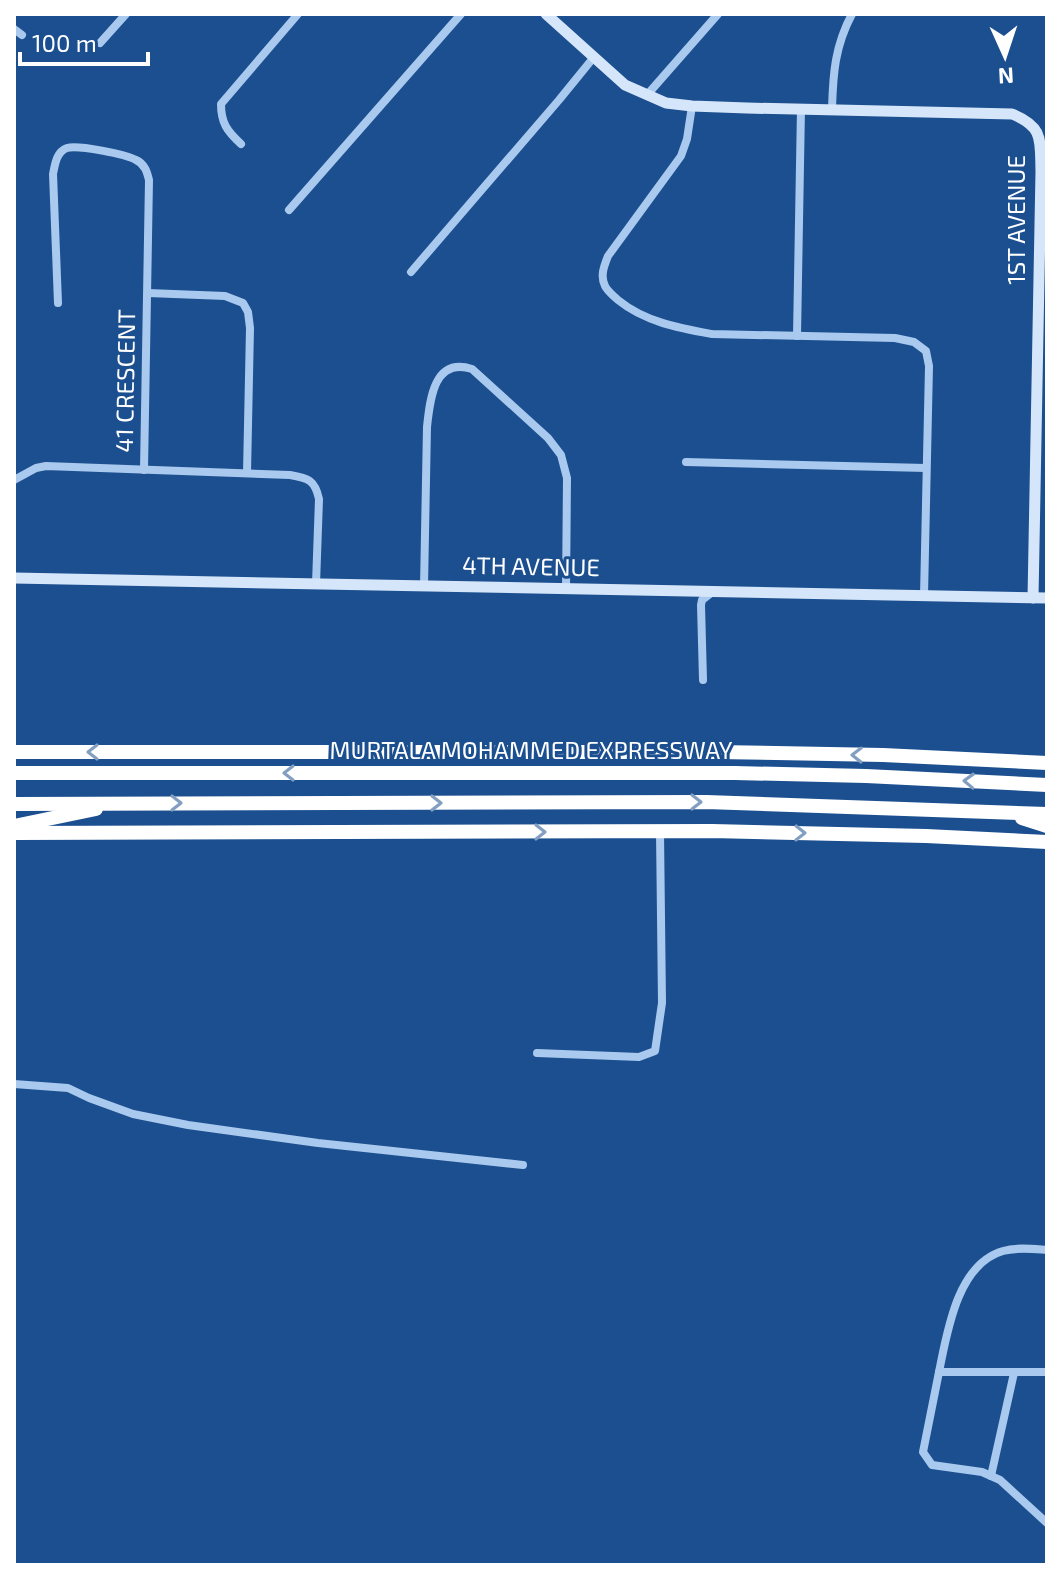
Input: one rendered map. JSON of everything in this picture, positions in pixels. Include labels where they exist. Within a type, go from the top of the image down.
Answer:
[{"type":"highway","name":"MURTALA MOHAMMED EXPRESSWAY","points":[[14,754],[717,752],[883,755],[1047,763]]},
{"type":"highway","points":[[14,754],[122,772]]},
{"type":"highway","name":"MURTALA MOHAMMED EXPRESSWAY","points":[[14,773],[735,773],[1047,785]]},
{"type":"highway","points":[[14,804],[706,802],[1047,814]]},
{"type":"highway","points":[[14,826],[126,803]]},
{"type":"highway","points":[[1003,811],[1047,826]]},
{"type":"highway","points":[[14,833],[660,832],[926,836],[1047,842]]},
{"type":"street","points":[[100,43],[126,14]]},
{"type":"street","points":[[241,144],[224,127],[221,104],[298,14]]},
{"type":"street","points":[[289,210],[461,14]]},
{"type":"street","points":[[647,95],[718,14]]},
{"type":"street","points":[[832,109],[836,56],[852,14]]},
{"type":"street","name":"1ST AVENUE","points":[[548,15],[625,85],[666,103],[1012,114],[1028,120],[1037,131],[1040,148],[1043,257],[1041,464],[1033,598]]},
{"type":"street","points":[[14,29],[22,35]]},
{"type":"street","points":[[411,272],[594,57]]},
{"type":"street","points":[[692,106],[681,156],[608,256],[603,268],[605,287],[626,306],[653,320],[684,329],[712,334],[895,338],[914,342],[926,351],[929,366],[924,596]]},
{"type":"street","points":[[797,336],[801,108]]},
{"type":"street","name":"41 CRESCENT","points":[[58,303],[53,174],[59,154],[67,148],[81,147],[136,160],[146,169],[149,180],[144,470]]},
{"type":"street","name":"41 CRESCENT","points":[[148,293],[225,296],[243,303],[248,312],[247,473]]},
{"type":"street","points":[[424,587],[430,404],[434,387],[441,376],[449,368],[461,365],[472,369],[548,438],[561,455],[567,478],[566,590]]},
{"type":"street","points":[[686,462],[926,468]]},
{"type":"street","name":"41 CRESCENT","points":[[14,480],[46,466],[305,478],[316,486],[319,499],[316,584]]},
{"type":"street","name":"4TH AVENUE","points":[[14,578],[1047,598]]},
{"type":"street","points":[[703,680],[701,605],[706,595],[712,592]]},
{"type":"street","points":[[537,1053],[639,1057],[655,1051],[662,1003],[660,832]]},
{"type":"street","points":[[14,1084],[68,1088],[133,1114],[239,1133],[523,1165]]},
{"type":"street","points":[[1047,1250],[1001,1251],[981,1264],[964,1286],[951,1313],[923,1452],[932,1465],[982,1472],[1000,1480],[1047,1523]]},
{"type":"street","points":[[939,1372],[1047,1372]]},
{"type":"street","points":[[991,1476],[1014,1373]]}]
